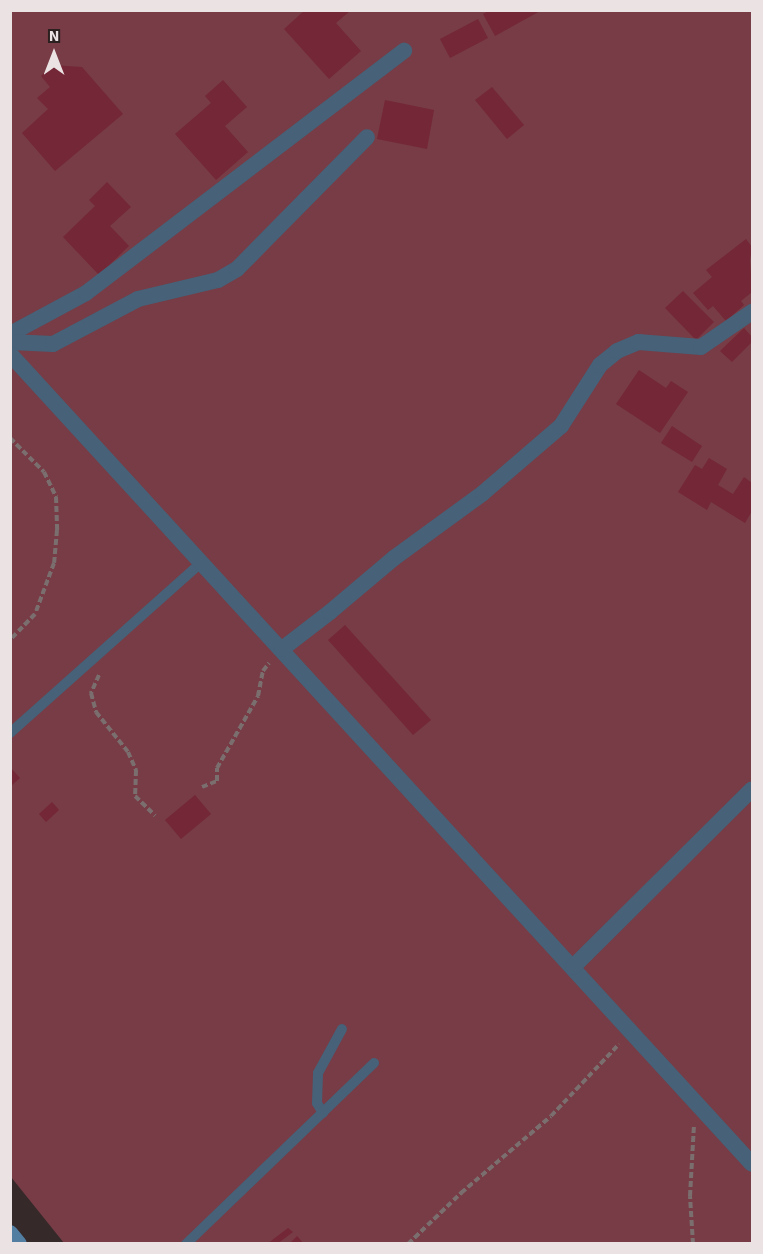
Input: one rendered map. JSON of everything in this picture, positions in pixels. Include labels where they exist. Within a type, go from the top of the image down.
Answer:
[{"type":"main road","points":[[10,1233],[19,1244]]},
{"type":"street","points":[[10,334],[86,293],[404,51]]},
{"type":"street","points":[[10,342],[52,344],[138,299],[218,280],[237,269],[367,137]]},
{"type":"street","points":[[282,649],[394,558],[483,493],[561,426],[600,365],[617,351],[638,342],[701,347],[753,312]]},
{"type":"street","points":[[10,354],[753,1164]]},
{"type":"street","points":[[573,967],[753,789]]},
{"type":"lane","points":[[10,733],[202,562]]},
{"type":"lane","points":[[323,1113],[317,1104],[318,1073],[342,1029]]},
{"type":"lane","points":[[186,1244],[374,1063]]},
{"type":"path","points":[[10,438],[44,472],[56,497],[57,530],[54,563],[34,614],[10,640]]},
{"type":"path","points":[[202,787],[217,780],[217,768],[258,696],[262,671],[282,649]]},
{"type":"path","points":[[101,672],[91,693],[96,712],[128,752],[136,770],[135,796],[155,815]]},
{"type":"path","points":[[408,1244],[461,1193],[551,1116],[632,1031]]},
{"type":"path","points":[[693,1244],[690,1196],[695,1100]]},
{"type":"shaded area","points":[[11,11],[752,11],[752,1243],[64,1243],[11,1177]]},
{"type":"building","points":[[305,10],[351,10],[336,23],[361,51],[329,79],[284,29]]},
{"type":"building","points":[[490,10],[542,10],[495,36],[483,14]]},
{"type":"building","points":[[478,19],[488,38],[450,58],[440,39]]},
{"type":"building","points":[[52,65],[82,67],[123,114],[55,171],[22,133],[48,109],[37,98],[50,87],[41,76]]},
{"type":"building","points":[[223,80],[247,107],[225,126],[248,152],[216,180],[175,134],[211,103],[205,96]]},
{"type":"building","points":[[492,87],[524,125],[507,139],[475,100]]},
{"type":"building","points":[[385,100],[434,110],[427,149],[377,139]]},
{"type":"building","points":[[107,182],[131,207],[110,226],[129,246],[99,275],[63,237],[95,206],[89,200]]},
{"type":"building","points":[[746,239],[752,247],[750,260],[752,292],[741,301],[744,305],[726,321],[713,306],[708,310],[693,293],[712,277],[706,270]]},
{"type":"building","points":[[683,291],[714,322],[696,340],[665,308]]},
{"type":"building","points":[[744,328],[752,337],[752,342],[732,362],[720,351]]},
{"type":"building","points":[[639,370],[666,388],[671,381],[688,392],[660,433],[616,404]]},
{"type":"building","points":[[672,426],[702,446],[692,462],[661,443]]},
{"type":"building","points":[[709,458],[727,469],[718,485],[733,494],[744,477],[752,483],[752,511],[745,523],[711,502],[707,510],[678,492],[695,465],[702,469]]},
{"type":"building","points":[[345,625],[431,720],[413,735],[328,640]]},
{"type":"building","points":[[10,767],[20,778],[12,785],[10,783]]},
{"type":"building","points":[[195,795],[211,814],[181,839],[165,820]]},
{"type":"building","points":[[52,802],[59,810],[46,822],[39,814]]},
{"type":"building","points":[[288,1228],[293,1232],[277,1244],[267,1244]]},
{"type":"building","points":[[297,1236],[304,1244],[289,1244]]}]
